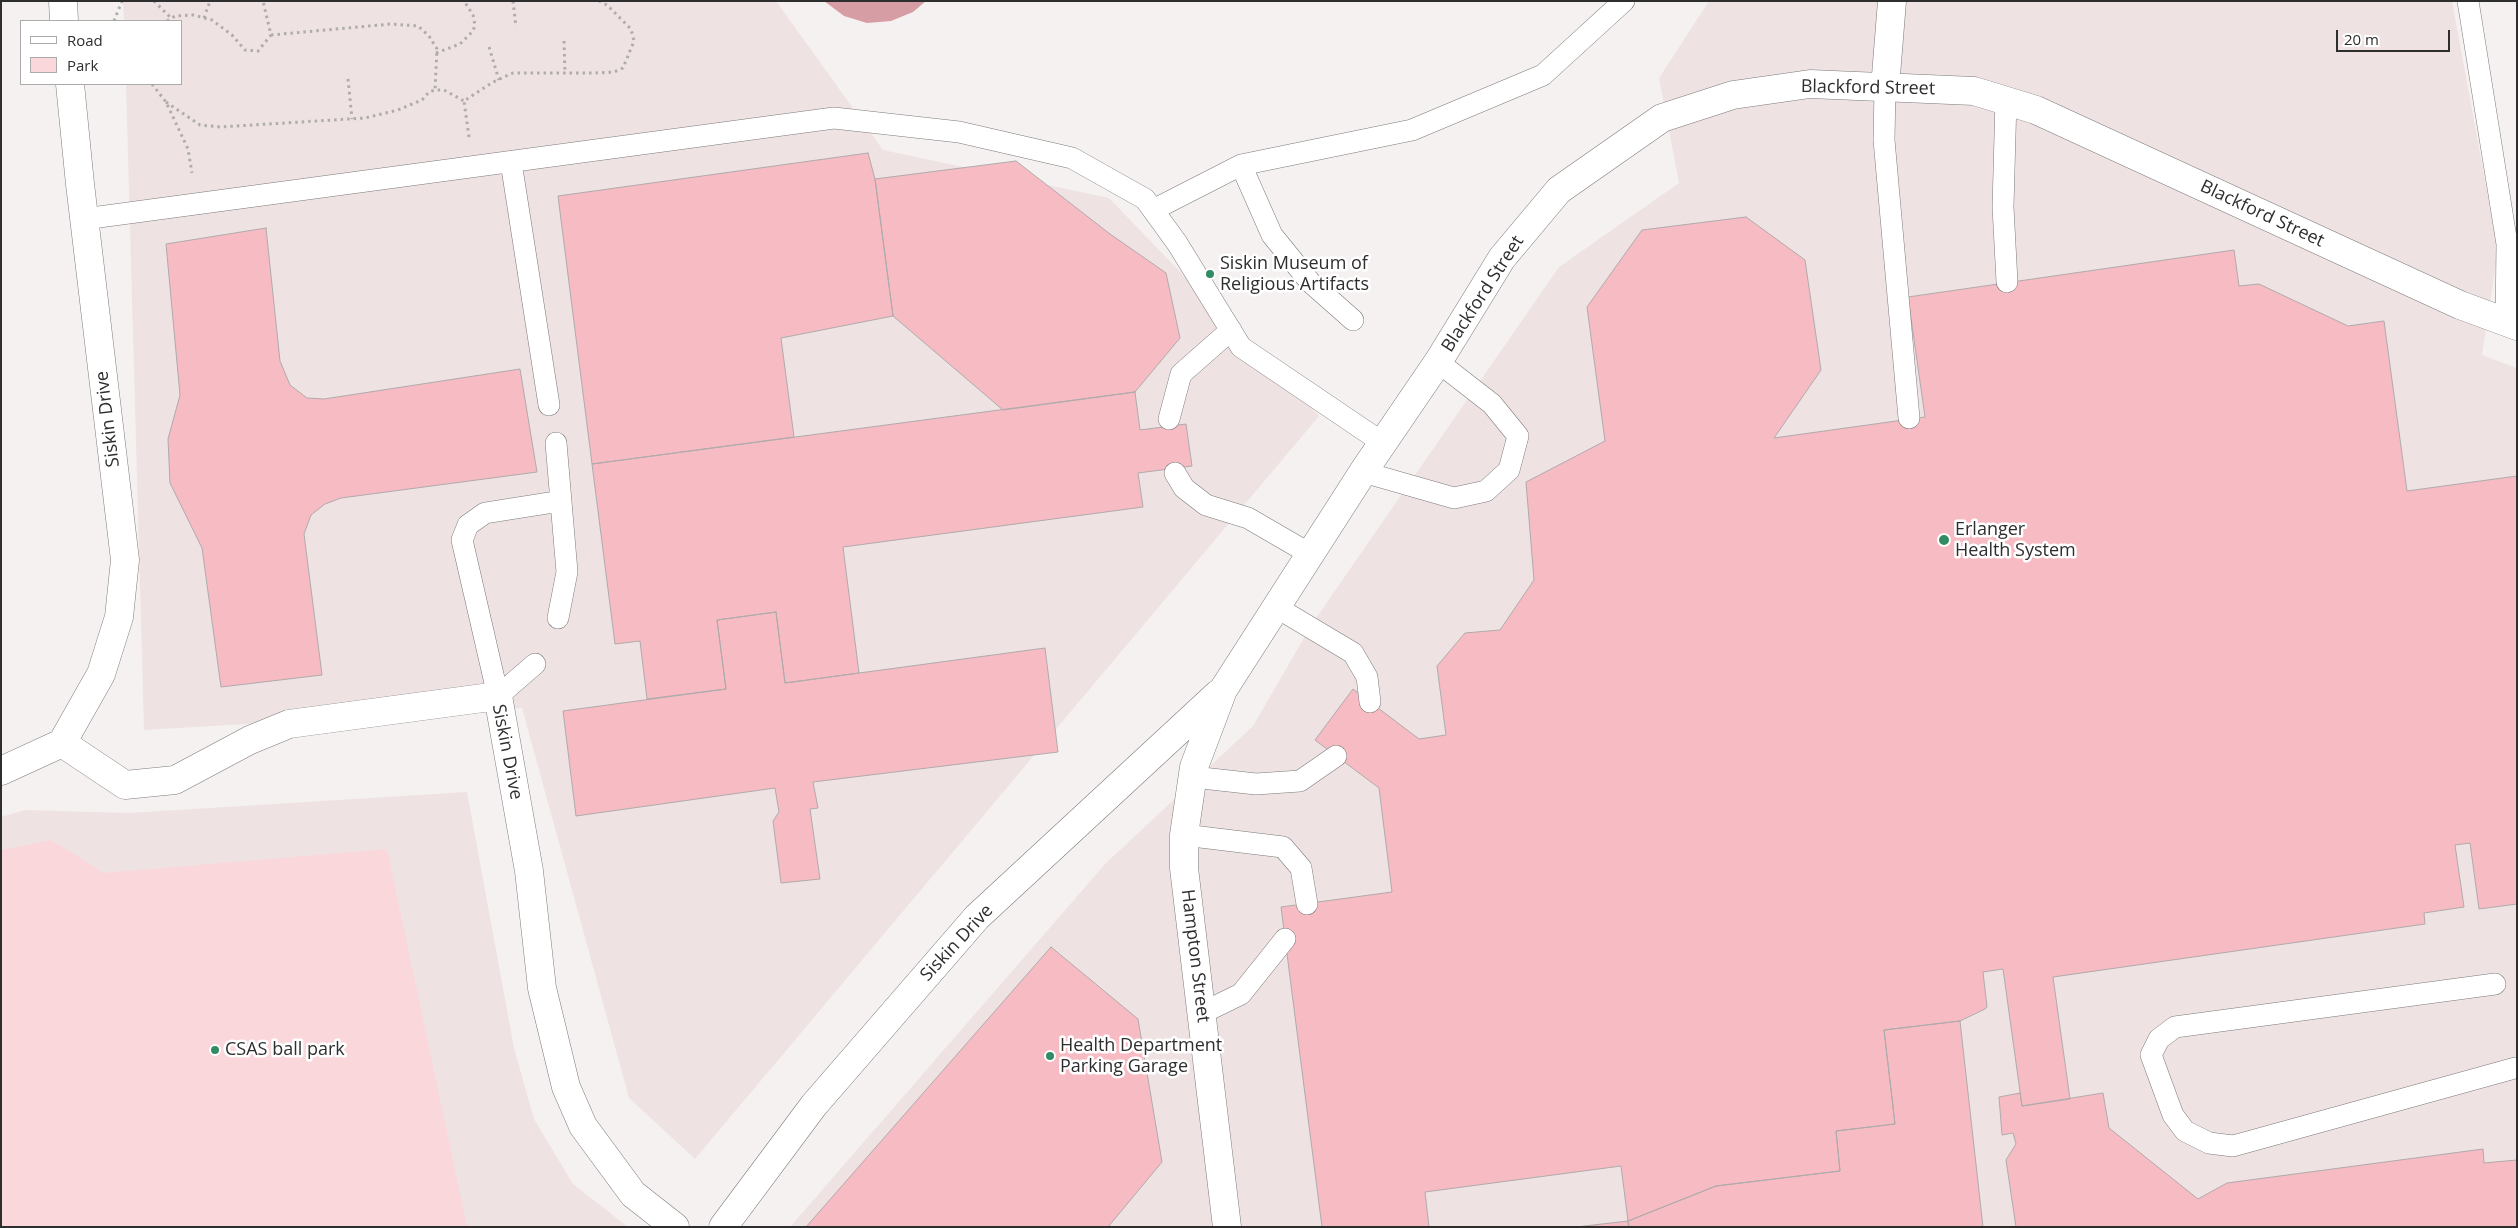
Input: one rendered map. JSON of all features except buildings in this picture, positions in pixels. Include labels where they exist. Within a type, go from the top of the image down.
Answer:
[{"type":"street","points":[[63,1],[64,20]]},
{"type":"street","points":[[1885,88],[1892,1]]},
{"type":"street","name":"Blackford Street","points":[[1223,690],[1363,472],[1438,362],[1502,258],[1559,190],[1662,118],[1733,95],[1810,84],[1974,91],[2006,99],[2036,110],[2460,305],[2511,324]]},
{"type":"street","name":"Siskin Drive","points":[[70,85],[84,219],[125,560],[119,617],[101,674],[62,743],[126,786],[174,780],[250,740],[289,724],[498,696],[529,870],[542,988],[566,1087],[583,1126],[633,1194],[675,1227]]},
{"type":"street","name":"Siskin Drive","points":[[723,1227],[814,1105],[977,917],[1223,690]]},
{"type":"street","name":"Hampton Street","points":[[1223,690],[1194,767],[1184,835],[1184,868],[1227,1227]]},
{"type":"street","points":[[1,771],[62,743]]},
{"type":"lane","points":[[1153,210],[1241,165],[1412,130],[1543,75],[1624,1]]},
{"type":"lane","points":[[2468,1],[2507,244],[2511,324]]},
{"type":"lane","points":[[1885,88],[1884,140],[1909,418]]},
{"type":"lane","points":[[2006,99],[2003,207],[2007,282]]},
{"type":"lane","points":[[84,219],[834,118],[959,132],[1072,158],[1145,199],[1177,243],[1242,347],[1383,443]]},
{"type":"lane","points":[[511,162],[549,405]]},
{"type":"lane","points":[[1241,165],[1272,235],[1310,282],[1353,320]]},
{"type":"lane","points":[[1169,418],[1182,374],[1231,330]]},
{"type":"lane","points":[[1363,472],[1454,498],[1486,491],[1510,470],[1518,436],[1492,404],[1438,362]]},
{"type":"lane","points":[[556,442],[567,572],[558,618]]},
{"type":"lane","points":[[1175,474],[1184,488],[1206,505],[1248,518],[1310,554]]},
{"type":"lane","points":[[535,664],[498,696],[462,540],[468,525],[485,513],[561,501]]},
{"type":"lane","points":[[1276,607],[1353,653],[1367,677],[1370,702]]},
{"type":"lane","points":[[1193,776],[1256,784],[1300,781],[1336,756]]},
{"type":"lane","points":[[1184,835],[1284,847],[1301,868],[1307,904]]},
{"type":"lane","points":[[1202,1013],[1241,994],[1285,939]]},
{"type":"lane","points":[[2495,984],[2176,1027],[2159,1039],[2151,1054],[2173,1115],[2185,1131],[2209,1143],[2233,1146],[2516,1068]]},
{"type":"path","points":[[114,20],[122,1]]},
{"type":"path","points":[[154,1],[172,18]]},
{"type":"path","points":[[204,18],[210,1]]},
{"type":"path","points":[[263,1],[271,35]]},
{"type":"path","points":[[436,54],[460,44],[473,31],[475,24],[473,15],[464,1]]},
{"type":"path","points":[[514,1],[516,27]]},
{"type":"path","points":[[464,101],[513,73],[614,72],[625,65],[634,41],[630,29],[607,5],[599,1]]},
{"type":"path","points":[[169,20],[175,16],[193,15],[212,20],[232,35],[245,50],[258,50],[271,35],[391,24],[418,26],[429,36],[436,49],[435,90]]},
{"type":"path","points":[[564,41],[565,73]]},
{"type":"path","points":[[489,47],[499,80]]},
{"type":"path","points":[[348,79],[352,119]]},
{"type":"path","points":[[153,85],[166,102],[188,149],[194,182]]},
{"type":"path","points":[[166,102],[200,125],[220,127],[352,119],[398,110],[422,100],[429,92],[435,90],[444,90],[464,101]]},
{"type":"path","points":[[464,101],[470,146]]},
{"type":"shaded area","points":[[123,1],[776,1],[883,150],[1109,198],[1319,416],[695,1159],[629,1098],[522,708],[144,730],[126,85],[182,85],[182,20],[124,20]]},
{"type":"shaded area","points":[[824,1],[926,1],[913,12],[891,21],[867,23],[844,16]]},
{"type":"shaded area","name":"Erlanger Health System","points":[[1709,1],[2452,1],[2498,251],[2482,355],[2517,368],[2517,1227],[790,1227],[1106,863],[1253,726],[1312,624],[1559,267],[1679,183],[1659,78]]},
{"type":"shaded area","name":"CSAS ball park","points":[[467,792],[514,1048],[534,1119],[573,1184],[628,1227],[1,1227],[1,817],[25,810],[129,813]]},
{"type":"green space","name":"CSAS ball park","points":[[51,840],[104,873],[387,849],[467,1227],[1,1227],[1,850]]},
{"type":"place","name":"Siskin Museum of Religious Artifacts","points":[[1210,274]]},
{"type":"place","name":"Erlanger Health System","points":[[1944,540]]},
{"type":"place","name":"CSAS ball park","points":[[215,1050]]},
{"type":"place","name":"Health Department Parking Garage","points":[[1050,1056]]}]
